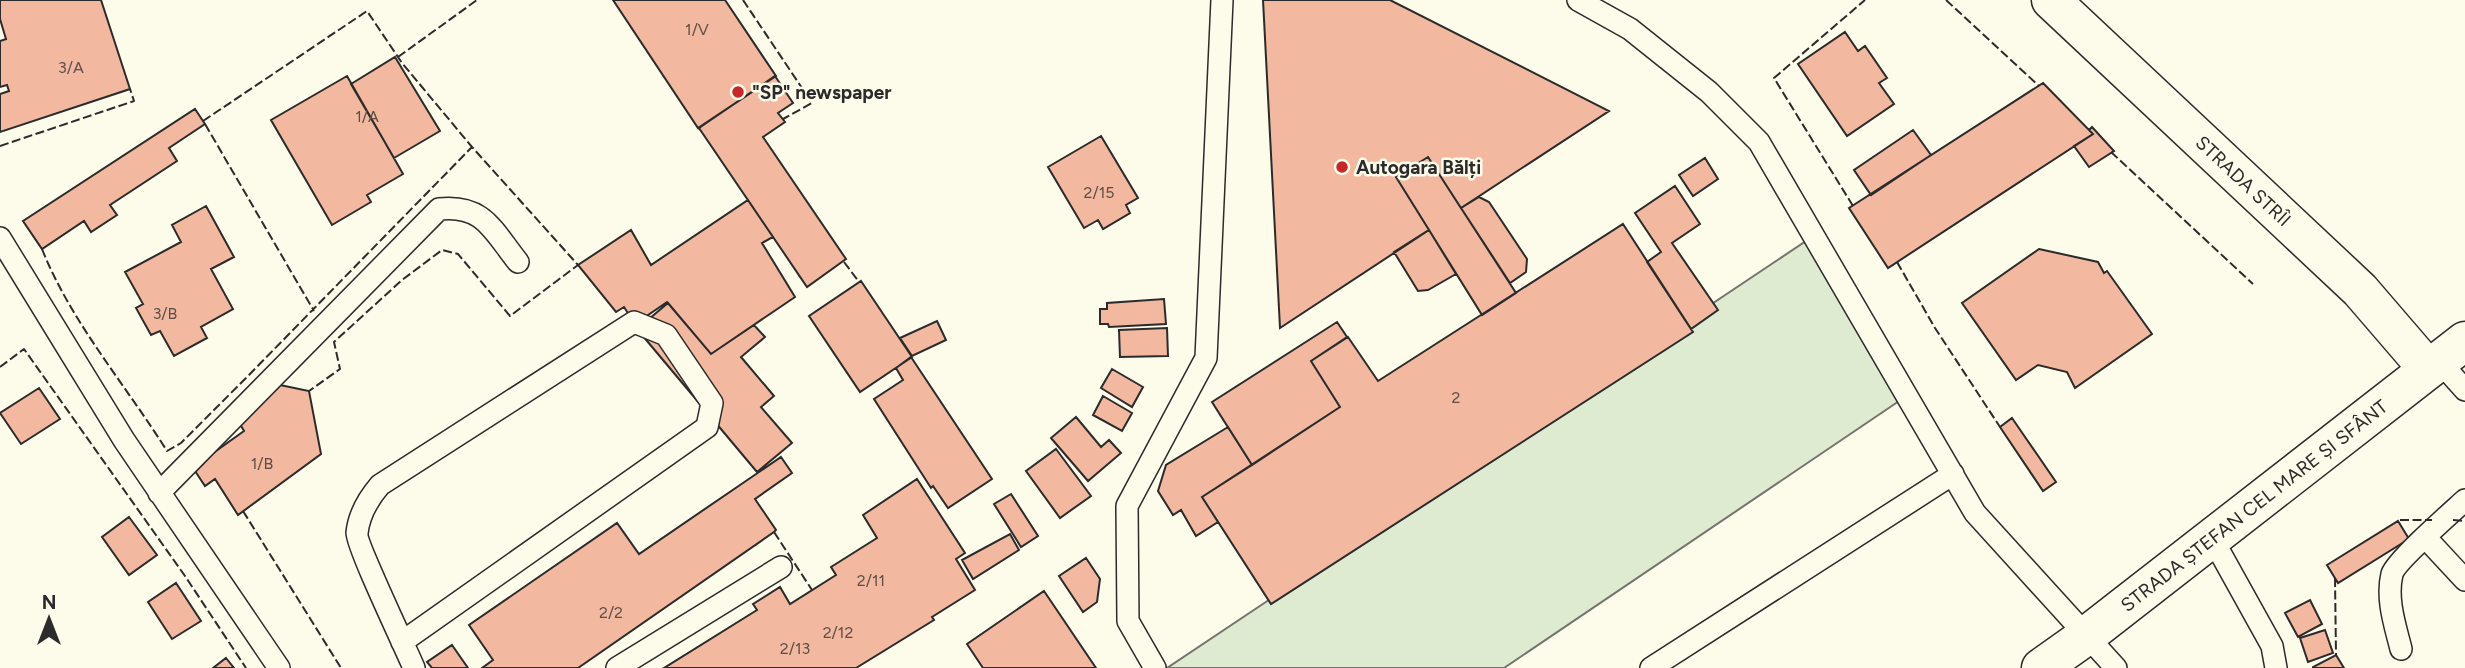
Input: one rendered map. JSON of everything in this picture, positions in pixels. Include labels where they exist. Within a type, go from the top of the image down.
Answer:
[{"type":"street","name":"STRADA STRÎI","points":[[2051,0],[2360,290],[2444,357]]},
{"type":"street","name":"STRADA ȘTEFAN CEL MARE ȘI SFÂNT","points":[[2041,668],[2086,636],[2444,357]]},
{"type":"lane","points":[[1155,668],[1128,621],[1127,506],[1206,358],[1222,0]]},
{"type":"lane","points":[[1578,0],[1630,29],[1670,60],[1709,92],[1759,142],[1975,513],[2116,668]]},
{"type":"lane","points":[[159,493],[439,209],[458,207],[477,213],[518,262]]},
{"type":"lane","points":[[0,238],[124,440],[279,668]]},
{"type":"lane","points":[[402,642],[707,427],[712,404],[666,335],[634,321],[380,485],[367,501],[356,536],[402,642],[414,668]]},
{"type":"lane","points":[[2444,357],[2465,390]]},
{"type":"lane","points":[[1651,668],[1953,474]]},
{"type":"lane","points":[[2401,649],[2390,601],[2393,571],[2465,500]]},
{"type":"lane","points":[[2425,537],[2465,580]]},
{"type":"lane","points":[[2212,538],[2272,646],[2276,668]]},
{"type":"lane","points":[[617,668],[781,567]]},
{"type":"green space","points":[[1818,233],[1908,395],[1504,668],[1167,668]]},
{"type":"building","points":[[0,0],[101,0],[130,89],[0,132],[0,94],[9,91],[7,85],[0,87],[0,41],[6,39],[0,19]]},
{"type":"building","points":[[613,0],[725,0],[776,76],[698,128]]},
{"type":"building","name":"Autogara Bălți","points":[[1263,0],[1390,0],[1609,111],[1461,208],[1428,157],[1396,177],[1429,230],[1280,328]]},
{"type":"building","points":[[1845,32],[1858,51],[1865,46],[1887,78],[1879,83],[1894,104],[1847,136],[1798,64]]},
{"type":"building","points":[[395,57],[440,131],[394,158],[351,84]]},
{"type":"building","points":[[347,76],[403,174],[367,195],[371,202],[332,225],[271,120]]},
{"type":"building","points":[[775,76],[793,103],[778,113],[785,122],[763,137],[846,259],[807,287],[699,128]]},
{"type":"building","points":[[2043,83],[2093,134],[1888,268],[1849,208]]},
{"type":"building","points":[[195,109],[205,124],[169,148],[177,161],[110,205],[117,215],[91,232],[84,221],[42,249],[23,221]]},
{"type":"building","points":[[2092,127],[2114,151],[2089,167],[2074,146],[2093,134],[2089,130]]},
{"type":"building","points":[[1913,130],[1931,155],[1871,195],[1854,170]]},
{"type":"building","points":[[1101,136],[1138,198],[1126,205],[1130,213],[1103,229],[1098,220],[1084,228],[1048,167]]},
{"type":"building","points":[[1428,157],[1516,293],[1482,315],[1396,177]]},
{"type":"building","points":[[1705,158],[1718,179],[1693,196],[1679,175]]},
{"type":"building","points":[[1675,186],[1700,224],[1672,243],[1718,310],[1691,329],[1647,262],[1661,252],[1635,213]]},
{"type":"building","points":[[1479,197],[1489,202],[1527,259],[1526,272],[1510,283],[1461,208]]},
{"type":"building","points":[[748,200],[773,237],[762,243],[795,297],[711,354],[667,302],[635,324],[624,307],[616,312],[578,265],[631,230],[651,265]]},
{"type":"building","points":[[206,206],[234,257],[211,269],[233,309],[201,327],[207,338],[174,356],[160,331],[151,335],[136,308],[143,304],[125,272],[181,242],[172,225]]},
{"type":"building","points":[[1623,224],[1693,332],[1271,604],[1202,497],[1340,407],[1311,361],[1348,337],[1378,381]]},
{"type":"building","points":[[1429,230],[1456,274],[1428,290],[1418,291],[1394,252]]},
{"type":"building","points":[[2039,249],[2098,262],[2152,334],[2075,388],[2067,372],[2038,365],[2016,380],[1962,303]]},
{"type":"building","points":[[861,281],[912,357],[860,392],[809,316]]},
{"type":"building","points":[[1164,299],[1166,324],[1109,327],[1108,324],[1100,324],[1100,309],[1107,309],[1107,303]]},
{"type":"building","points":[[668,303],[711,354],[754,325],[765,337],[741,357],[774,396],[761,407],[792,443],[757,472],[637,329]]},
{"type":"building","points":[[937,321],[946,340],[912,356],[900,338]]},
{"type":"building","points":[[1337,322],[1347,337],[1311,361],[1340,407],[1252,465],[1212,402]]},
{"type":"building","points":[[1167,328],[1168,356],[1120,357],[1119,330]]},
{"type":"building","points":[[911,357],[992,479],[948,508],[933,486],[931,488],[874,399],[903,380],[896,368]]},
{"type":"building","points":[[1112,369],[1143,387],[1132,407],[1101,388]]},
{"type":"building","points":[[280,385],[309,391],[321,454],[238,515],[215,479],[205,486],[195,471],[203,464],[202,461],[244,431],[240,424]]},
{"type":"building","points":[[39,388],[60,419],[21,444],[0,413]]},
{"type":"building","points":[[1103,396],[1132,413],[1122,431],[1093,415]]},
{"type":"building","points":[[1076,417],[1101,447],[1109,440],[1121,453],[1088,481],[1051,438]]},
{"type":"building","points":[[2012,418],[2056,482],[2043,491],[2000,427]]},
{"type":"building","points":[[1228,427],[1252,465],[1202,497],[1218,522],[1196,536],[1181,510],[1173,515],[1158,491],[1166,465]]},
{"type":"building","points":[[1056,449],[1091,496],[1060,518],[1026,471]]},
{"type":"building","points":[[781,457],[792,473],[755,499],[776,530],[774,532],[578,668],[482,668],[493,660],[469,625],[617,523],[639,554]]},
{"type":"building","points":[[917,479],[965,553],[956,559],[975,590],[932,617],[934,620],[856,668],[664,668],[757,610],[753,604],[780,587],[790,604],[836,575],[831,567],[877,538],[863,515]]},
{"type":"building","points":[[1011,494],[1038,536],[1021,547],[994,504]]},
{"type":"building","points":[[129,517],[157,555],[129,575],[102,537]]},
{"type":"building","points":[[2398,521],[2409,539],[2338,583],[2327,565]]},
{"type":"building","points":[[1010,534],[1019,550],[973,579],[962,560]]},
{"type":"building","points":[[1086,558],[1100,579],[1097,602],[1083,612],[1059,576]]},
{"type":"building","points":[[176,583],[201,621],[172,639],[148,602]]},
{"type":"building","points":[[1044,591],[1096,668],[983,668],[967,644]]},
{"type":"building","points":[[2310,600],[2322,624],[2298,637],[2285,613]]},
{"type":"building","points":[[2325,630],[2333,653],[2308,662],[2300,638]]},
{"type":"building","points":[[452,645],[468,668],[432,668],[427,662]]},
{"type":"building","points":[[2336,655],[2344,668],[2313,668],[2313,667]]},
{"type":"building","points":[[226,658],[234,668],[213,668]]},
{"type":"fence","points":[[398,57],[477,0]]},
{"type":"fence","points":[[743,0],[812,103],[783,119]]},
{"type":"fence","points":[[1853,206],[1774,78],[1865,0]]},
{"type":"fence","points":[[1946,0],[2039,86]]},
{"type":"fence","points":[[203,121],[367,11],[402,63],[472,147]]},
{"type":"fence","points":[[0,146],[134,101],[130,89]]},
{"type":"fence","points":[[205,124],[314,311]]},
{"type":"fence","points":[[42,249],[83,327],[167,451],[181,443],[472,147],[578,265],[510,316],[458,254],[442,250],[402,280],[334,342],[340,369],[309,391]]},
{"type":"fence","points":[[2111,152],[2253,284]]},
{"type":"fence","points":[[844,262],[859,282]]},
{"type":"fence","points":[[1897,262],[1935,328],[2000,427]]},
{"type":"fence","points":[[0,367],[24,349],[185,576],[246,668]]},
{"type":"fence","points":[[243,511],[341,668]]},
{"type":"fence","points":[[2400,520],[2432,520]]},
{"type":"fence","points":[[2453,520],[2465,521]]},
{"type":"fence","points":[[774,532],[812,590]]},
{"type":"fence","points":[[2335,578],[2336,655]]},
{"type":"place","name":"\"SP\" newspaper","points":[[738,92]]},
{"type":"place","name":"Autogara Bălți","points":[[1342,167]]}]
